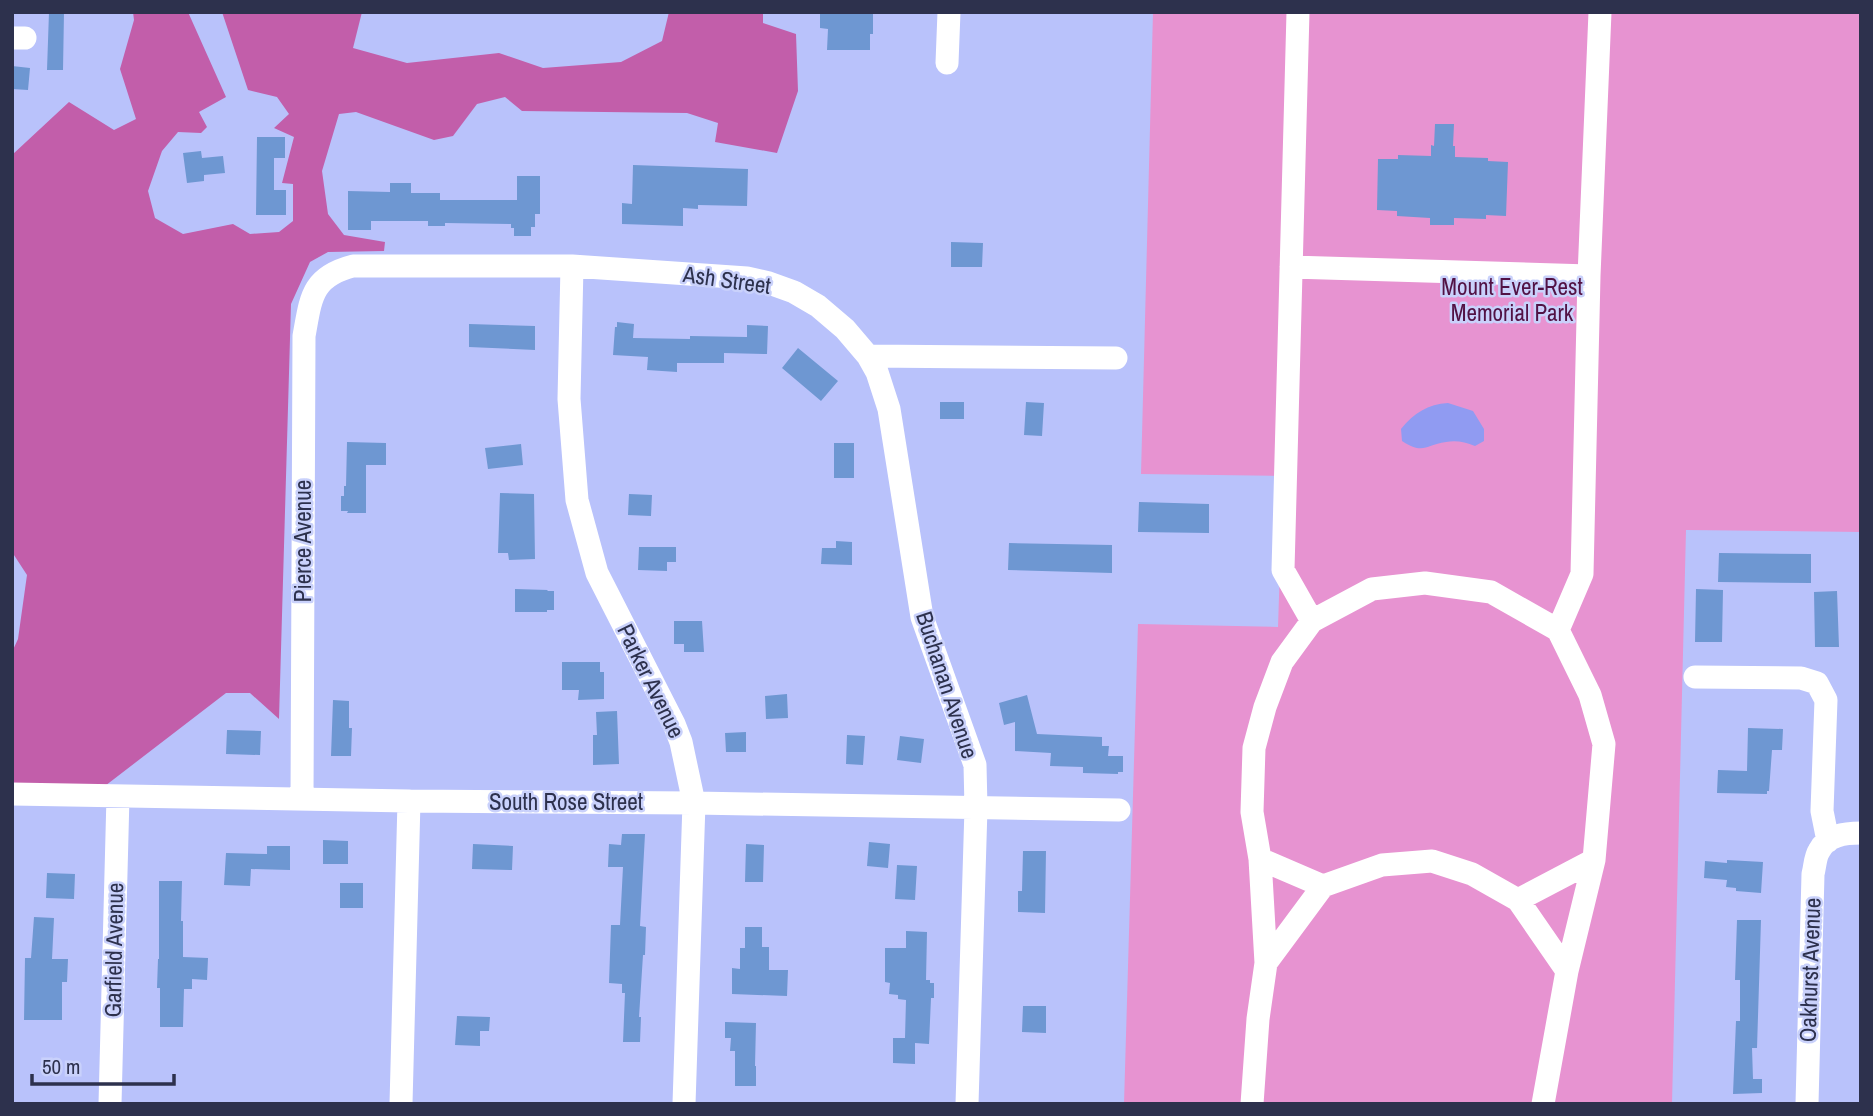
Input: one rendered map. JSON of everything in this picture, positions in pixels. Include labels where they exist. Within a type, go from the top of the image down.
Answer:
[{"type":"street","points":[[947,63],[948,12]]},
{"type":"street","points":[[1298,12],[1283,570],[1312,621]]},
{"type":"street","points":[[1558,630],[1582,574],[1589,276],[1600,12]]},
{"type":"street","name":"Ash Street","points":[[319,285],[331,274],[353,266],[572,266],[728,276],[769,282],[794,292],[818,306],[845,329],[868,356]]},
{"type":"street","name":"Parker Avenue","points":[[572,266],[569,399],[577,500],[597,573],[681,742],[694,803],[684,1104]]},
{"type":"street","points":[[1291,267],[1589,276]]},
{"type":"street","name":"Pierce Avenue","points":[[302,799],[304,336],[310,307],[319,285]]},
{"type":"street","points":[[868,356],[1116,358]]},
{"type":"street","name":"Buchanan Avenue","points":[[868,356],[890,409],[922,617],[975,765],[967,1104]]},
{"type":"street","points":[[1252,1104],[1258,1019],[1266,963],[1260,859],[1252,812],[1254,748],[1265,707],[1282,662],[1312,621],[1372,589],[1425,583],[1491,592],[1558,630],[1590,695],[1604,744],[1594,860],[1567,971],[1543,1104]]},
{"type":"street","points":[[1695,677],[1801,678],[1818,683],[1826,700],[1822,811],[1828,841],[1835,836],[1861,833]]},
{"type":"street","name":"South Rose Street","points":[[12,794],[1119,810]]},
{"type":"street","name":"Garfield Avenue","points":[[110,1104],[118,796]]},
{"type":"street","points":[[401,1104],[409,801]]},
{"type":"street","name":"Oakhurst Avenue","points":[[1807,1104],[1813,874],[1819,851],[1828,841]]},
{"type":"street","points":[[1260,859],[1323,886]]},
{"type":"street","points":[[1518,900],[1594,860]]},
{"type":"street","points":[[1266,963],[1323,886],[1382,866],[1432,861],[1472,874],[1518,900],[1567,971]]},
{"type":"green space","name":"Mount Ever-Rest Memorial Park","points":[[1153,12],[1861,12],[1861,532],[1686,530],[1672,1104],[1124,1104],[1138,624],[1278,627],[1283,476],[1141,474]]},
{"type":"shaded area","points":[[133,12],[188,12],[226,97],[199,112],[207,127],[201,133],[178,132],[162,151],[148,191],[155,218],[183,234],[233,224],[250,234],[279,232],[293,221],[293,184],[282,183],[294,137],[274,128],[289,114],[277,97],[248,90],[222,12],[362,12],[353,48],[407,63],[499,53],[543,68],[621,62],[662,41],[669,12],[763,12],[763,23],[796,34],[798,91],[777,153],[715,142],[718,123],[687,113],[522,111],[505,97],[477,104],[453,136],[434,140],[356,112],[339,114],[322,171],[328,214],[344,235],[385,242],[384,251],[328,252],[310,262],[291,304],[279,719],[250,693],[226,693],[101,789],[12,787],[12,652],[18,639],[27,575],[12,552],[12,155],[69,102],[114,130],[136,119],[120,69],[134,20]]},
{"type":"water","points":[[1448,403],[1473,411],[1484,429],[1484,441],[1475,446],[1453,441],[1420,448],[1402,441],[1401,429],[1411,418],[1428,407]]},
{"type":"building","points":[[49,12],[64,12],[63,70],[47,70]]},
{"type":"building","points":[[820,12],[873,12],[870,50],[827,50],[828,29],[820,28]]},
{"type":"building","points":[[12,66],[30,68],[28,90],[12,89]]},
{"type":"building","points":[[1435,124],[1454,124],[1455,157],[1488,158],[1488,161],[1508,162],[1506,216],[1486,215],[1486,219],[1454,218],[1454,225],[1430,225],[1430,218],[1397,216],[1397,211],[1377,210],[1378,159],[1398,159],[1398,155],[1431,156]]},
{"type":"building","points":[[257,137],[285,137],[285,158],[274,158],[274,190],[286,190],[286,215],[256,215]]},
{"type":"building","points":[[201,151],[202,158],[223,156],[225,173],[204,175],[204,181],[187,183],[183,153]]},
{"type":"building","points":[[633,165],[748,169],[747,206],[698,205],[698,209],[683,208],[683,226],[622,224],[622,203],[632,204]]},
{"type":"building","points":[[517,176],[540,176],[540,214],[535,214],[535,227],[531,227],[531,236],[514,236],[511,224],[445,223],[445,226],[428,226],[428,221],[371,221],[371,230],[348,230],[348,191],[390,192],[390,183],[411,183],[411,193],[440,193],[440,200],[517,200]]},
{"type":"building","points":[[951,242],[983,243],[982,267],[951,267]]},
{"type":"building","points":[[617,322],[634,324],[633,338],[747,337],[747,325],[768,326],[767,354],[724,353],[724,363],[677,363],[677,372],[647,370],[648,357],[613,355]]},
{"type":"building","points":[[469,324],[535,326],[535,350],[469,347]]},
{"type":"building","points":[[798,348],[838,381],[821,401],[782,368]]},
{"type":"building","points":[[940,402],[964,402],[964,419],[940,419]]},
{"type":"building","points":[[1026,402],[1044,403],[1042,436],[1024,435]]},
{"type":"building","points":[[347,442],[386,443],[386,465],[366,465],[366,513],[341,511],[341,496],[344,496],[346,486]]},
{"type":"building","points":[[834,443],[854,443],[854,478],[834,478]]},
{"type":"building","points":[[521,444],[523,465],[488,469],[485,448]]},
{"type":"building","points":[[500,493],[534,494],[535,559],[509,560],[508,553],[498,553]]},
{"type":"building","points":[[629,494],[652,495],[651,516],[628,515]]},
{"type":"building","points":[[1139,502],[1209,504],[1209,533],[1138,532]]},
{"type":"building","points":[[836,541],[852,542],[852,565],[821,564],[822,548],[836,548]]},
{"type":"building","points":[[1009,543],[1112,545],[1112,573],[1008,570]]},
{"type":"building","points":[[639,547],[676,547],[676,562],[667,562],[667,571],[638,570]]},
{"type":"building","points":[[1719,553],[1811,554],[1811,583],[1718,582]]},
{"type":"building","points":[[515,589],[554,591],[554,610],[515,612]]},
{"type":"building","points":[[1696,589],[1723,590],[1722,642],[1695,642]]},
{"type":"building","points":[[1837,591],[1839,647],[1815,647],[1814,592]]},
{"type":"building","points":[[674,621],[702,621],[704,652],[684,652],[684,644],[674,644]]},
{"type":"building","points":[[562,662],[600,662],[600,672],[604,672],[604,699],[578,700],[579,690],[562,690]]},
{"type":"building","points":[[787,694],[788,718],[766,719],[765,696]]},
{"type":"building","points":[[1027,695],[1037,734],[1102,737],[1102,746],[1109,746],[1108,756],[1123,756],[1123,772],[1083,773],[1083,767],[1050,766],[1051,753],[1015,751],[1015,722],[1004,725],[999,703]]},
{"type":"building","points":[[333,700],[349,701],[351,756],[331,756]]},
{"type":"building","points":[[617,711],[619,764],[593,765],[593,735],[597,735],[596,712]]},
{"type":"building","points":[[1748,728],[1783,729],[1782,750],[1772,750],[1769,791],[1767,794],[1717,793],[1718,770],[1747,771]]},
{"type":"building","points":[[227,730],[261,731],[260,755],[226,754]]},
{"type":"building","points":[[746,732],[746,752],[726,752],[725,733]]},
{"type":"building","points":[[847,735],[865,736],[863,765],[846,764]]},
{"type":"building","points":[[900,736],[924,739],[921,763],[897,760]]},
{"type":"building","points":[[622,834],[645,834],[640,926],[646,927],[639,1017],[640,1042],[623,1042],[625,993],[622,993],[622,984],[609,983],[611,925],[620,925],[623,867],[608,867],[609,844],[621,845]]},
{"type":"building","points":[[323,840],[348,841],[348,864],[323,864]]},
{"type":"building","points":[[869,842],[890,844],[888,868],[867,866]]},
{"type":"building","points":[[473,844],[513,846],[512,870],[472,869]]},
{"type":"building","points":[[746,844],[764,845],[763,882],[745,882]]},
{"type":"building","points":[[267,846],[290,846],[290,870],[251,869],[250,886],[224,885],[226,853],[267,854]]},
{"type":"building","points":[[1023,851],[1046,851],[1045,913],[1018,912],[1018,891],[1022,891]]},
{"type":"building","points":[[1727,860],[1763,862],[1761,893],[1736,891],[1736,888],[1726,887],[1727,880],[1704,878],[1705,861],[1727,863]]},
{"type":"building","points":[[897,865],[917,866],[915,900],[895,899]]},
{"type":"building","points":[[47,873],[75,874],[74,899],[46,898]]},
{"type":"building","points":[[159,881],[182,881],[183,957],[208,958],[207,980],[192,979],[192,989],[184,989],[183,1027],[160,1027],[160,988],[157,988]]},
{"type":"building","points":[[340,883],[363,883],[363,908],[340,908]]},
{"type":"building","points":[[34,917],[54,918],[52,959],[68,959],[67,982],[62,982],[62,1020],[24,1020],[25,958],[31,958]]},
{"type":"building","points":[[1737,920],[1761,920],[1757,1048],[1752,1048],[1753,1079],[1762,1079],[1762,1093],[1733,1094],[1736,1021],[1740,1021],[1740,980],[1735,980]]},
{"type":"building","points":[[745,927],[762,927],[762,947],[769,947],[769,970],[788,970],[787,996],[732,994],[732,968],[740,969],[740,948],[745,948]]},
{"type":"building","points":[[906,931],[927,932],[926,980],[934,983],[929,1044],[915,1043],[915,1064],[893,1063],[893,1038],[905,1038],[906,1000],[889,994],[890,983],[885,982],[885,948],[906,948]]},
{"type":"building","points":[[1023,1006],[1046,1006],[1046,1033],[1022,1032]]},
{"type":"building","points":[[457,1016],[490,1017],[489,1031],[480,1031],[480,1046],[455,1045]]},
{"type":"building","points":[[725,1022],[756,1023],[756,1086],[735,1086],[735,1051],[730,1051],[731,1038],[725,1038]]}]
